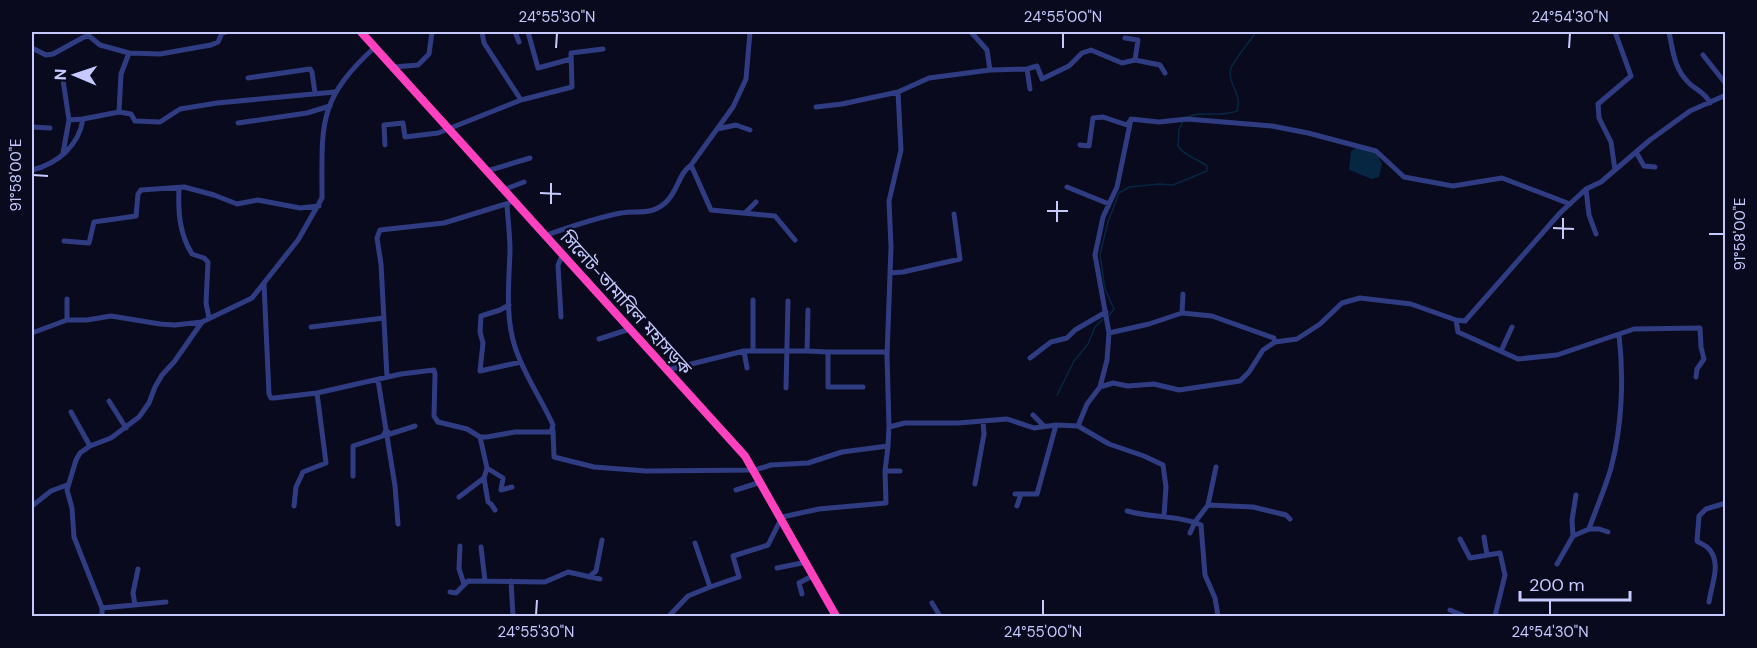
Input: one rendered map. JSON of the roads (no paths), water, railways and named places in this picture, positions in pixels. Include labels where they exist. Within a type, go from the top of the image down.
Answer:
[{"type":"highway","name":"সিলেট-তামাবিল মহাসড়ক","points":[[361,32],[504,190],[510,202],[544,236],[745,456],[782,517],[836,616]]},
{"type":"street","points":[[32,48],[46,55],[52,54],[89,36],[100,45],[129,53],[169,53],[211,45],[218,42],[222,33],[226,32]]},
{"type":"street","points":[[394,67],[418,65],[429,54],[432,32]]},
{"type":"street","points":[[482,32],[484,42],[521,100]]},
{"type":"street","points":[[515,32],[519,42]]},
{"type":"street","points":[[528,32],[538,68],[571,59]]},
{"type":"street","points":[[544,236],[622,213],[649,212],[666,203],[684,170],[691,165],[733,107],[746,79],[750,32]]},
{"type":"street","points":[[971,32],[987,50],[990,70]]},
{"type":"street","points":[[1615,32],[1631,76],[1598,104],[1599,118],[1611,142],[1615,170]]},
{"type":"street","points":[[1669,32],[1676,66],[1687,82],[1708,97],[1710,103]]},
{"type":"street","points":[[1125,38],[1138,40],[1135,60]]},
{"type":"street","points":[[102,616],[102,608],[74,537],[72,508],[67,494],[67,485],[80,453],[111,438],[139,417],[150,403],[162,375],[202,322],[252,297],[298,240],[322,198],[322,135],[324,120],[335,92],[354,67],[375,47]]},
{"type":"street","points":[[385,145],[384,125],[403,123],[405,137],[438,133],[521,100],[572,87],[571,53],[603,50]]},
{"type":"street","points":[[816,107],[898,92],[929,78],[990,70],[1027,69],[1037,66],[1042,79],[1069,66],[1082,52],[1091,50],[1122,63],[1135,60],[1160,65],[1165,73]]},
{"type":"street","points":[[119,112],[121,74],[129,53]]},
{"type":"street","points":[[1703,55],[1725,84]]},
{"type":"street","points":[[248,78],[310,69],[315,93]]},
{"type":"street","points":[[1027,69],[1030,89]]},
{"type":"street","points":[[63,81],[69,120],[63,155]]},
{"type":"street","points":[[69,120],[119,112],[131,114],[135,121],[160,122],[180,109],[335,92]]},
{"type":"street","points":[[669,616],[688,596],[739,577],[733,556],[768,545],[782,517],[819,508],[886,503],[885,471],[890,427],[887,352],[890,273],[889,201],[901,150],[898,92]]},
{"type":"street","points":[[1100,387],[1113,383],[1128,386],[1154,384],[1179,390],[1240,381],[1249,372],[1263,350],[1275,342],[1298,339],[1320,324],[1342,303],[1360,297],[1411,304],[1465,321],[1586,189],[1601,182],[1690,111],[1725,96]]},
{"type":"street","points":[[238,123],[308,113],[330,106]]},
{"type":"street","points":[[1080,145],[1089,146],[1093,118],[1104,117],[1127,125],[1131,119]]},
{"type":"street","points":[[32,170],[63,155],[77,139],[83,119]]},
{"type":"street","points":[[1131,119],[1159,122],[1187,119],[1272,126],[1376,151],[1404,177],[1453,186],[1502,178],[1570,204]]},
{"type":"street","points":[[1078,426],[1087,404],[1100,387],[1107,360],[1109,333],[1095,255],[1103,218],[1117,187],[1131,119]]},
{"type":"street","points":[[717,129],[736,125],[750,130]]},
{"type":"street","points":[[32,127],[50,128]]},
{"type":"street","points":[[1636,152],[1644,166],[1655,167]]},
{"type":"street","points":[[487,171],[530,158]]},
{"type":"street","points":[[691,165],[711,210],[775,216],[795,240]]},
{"type":"street","points":[[504,190],[524,182]]},
{"type":"street","points":[[1067,187],[1109,204]]},
{"type":"street","points":[[64,241],[89,243],[94,222],[136,216],[139,191],[179,188],[214,195],[237,204],[258,200],[300,208],[319,206]]},
{"type":"street","points":[[179,188],[178,220],[187,247],[192,254],[208,262],[206,303],[209,318]]},
{"type":"street","points":[[1586,189],[1589,215],[1596,234]]},
{"type":"street","points":[[387,377],[377,238],[380,230],[444,223],[510,202],[509,305],[511,330],[521,362],[553,425],[554,457],[594,467],[646,471],[755,470],[771,465],[808,463],[842,452],[888,446]]},
{"type":"street","points":[[745,213],[756,202]]},
{"type":"street","points":[[890,273],[960,259],[954,214]]},
{"type":"street","points":[[561,317],[558,265],[562,256]]},
{"type":"street","points":[[264,283],[268,394],[271,398],[317,393],[387,377],[434,370],[435,419],[438,422],[467,429],[480,437],[515,432],[551,432],[553,429]]},
{"type":"street","points":[[1182,313],[1183,294]]},
{"type":"street","points":[[67,299],[67,320]]},
{"type":"street","points":[[753,300],[753,351]]},
{"type":"street","points":[[786,388],[788,301]]},
{"type":"street","points":[[509,305],[481,316],[480,332],[483,343],[480,371],[521,362]]},
{"type":"street","points":[[807,351],[808,310]]},
{"type":"street","points":[[1030,358],[1052,342],[1067,338],[1075,330],[1106,312]]},
{"type":"street","points":[[1109,333],[1149,324],[1182,313],[1212,316],[1274,338],[1275,342]]},
{"type":"street","points":[[32,333],[67,320],[87,320],[111,316],[160,324],[202,322]]},
{"type":"street","points":[[310,327],[384,318]]},
{"type":"street","points":[[1456,320],[1458,332],[1518,358],[1557,355],[1634,328],[1700,328],[1704,359],[1696,369],[1696,377]]},
{"type":"street","points":[[1501,351],[1512,327]]},
{"type":"street","points":[[599,339],[630,329]]},
{"type":"street","points":[[1590,529],[1611,468],[1621,402],[1622,362],[1619,335]]},
{"type":"street","points":[[667,370],[744,351],[887,352]]},
{"type":"street","points":[[744,351],[747,369]]},
{"type":"street","points":[[828,352],[828,387],[863,387]]},
{"type":"street","points":[[378,380],[394,477],[398,524]]},
{"type":"street","points":[[294,506],[296,487],[303,472],[326,463],[317,393]]},
{"type":"street","points":[[109,400],[126,428]]},
{"type":"street","points":[[71,412],[90,447]]},
{"type":"street","points":[[1033,415],[1044,426]]},
{"type":"street","points":[[890,427],[904,423],[1007,419],[1034,428],[1056,425],[1078,426],[1108,444],[1163,465],[1166,488],[1164,516]]},
{"type":"street","points":[[975,484],[984,434],[983,421]]},
{"type":"street","points":[[1017,506],[1018,494],[1039,496],[1056,425]]},
{"type":"street","points":[[386,430],[390,434],[415,426]]},
{"type":"street","points":[[354,476],[353,446],[382,436],[386,430]]},
{"type":"street","points":[[480,437],[487,468],[484,478],[488,502],[495,510]]},
{"type":"street","points":[[324,442],[331,442]]},
{"type":"street","points":[[1190,533],[1195,522],[1208,506],[1216,467]]},
{"type":"street","points":[[487,468],[503,478],[501,490],[512,487]]},
{"type":"street","points":[[885,471],[900,471]]},
{"type":"street","points":[[459,497],[484,478]]},
{"type":"street","points":[[736,490],[762,482]]},
{"type":"street","points":[[32,506],[51,491],[67,485]]},
{"type":"street","points":[[1557,564],[1573,536],[1572,520],[1576,495]]},
{"type":"street","points":[[1709,602],[1715,577],[1715,566],[1710,549],[1697,541],[1699,516],[1706,509],[1725,503]]},
{"type":"street","points":[[1208,506],[1253,507],[1286,515],[1290,519]]},
{"type":"street","points":[[1127,511],[1141,515],[1164,516],[1201,525],[1205,575],[1215,598],[1218,616]]},
{"type":"street","points":[[1573,536],[1590,529],[1608,532]]},
{"type":"street","points":[[1484,537],[1487,555]]},
{"type":"street","points":[[1460,539],[1470,558],[1500,553],[1504,574],[1495,616]]},
{"type":"street","points":[[589,577],[596,571],[600,560],[602,540]]},
{"type":"street","points":[[695,543],[710,587]]},
{"type":"street","points":[[460,546],[459,569],[465,584]]},
{"type":"street","points":[[481,547],[485,581]]},
{"type":"street","points":[[777,568],[807,562]]},
{"type":"street","points":[[135,605],[133,593],[138,569]]},
{"type":"street","points":[[450,592],[456,593],[468,581],[545,582],[568,572],[600,579]]},
{"type":"street","points":[[802,594],[799,583],[814,575]]},
{"type":"street","points":[[511,581],[513,616]]},
{"type":"street","points":[[102,608],[166,602]]},
{"type":"street","points":[[933,603],[940,616]]},
{"type":"street","points":[[1450,610],[1464,616]]},
{"type":"water","points":[[1358,147],[1377,154],[1382,164],[1379,177],[1372,179],[1349,170],[1351,151]]},
{"type":"waterway","points":[[1188,117],[1237,111],[1238,99],[1231,79],[1231,68],[1256,32]]},
{"type":"waterway","points":[[1108,317],[1114,309],[1105,289],[1100,254],[1108,222],[1119,193],[1129,187],[1173,185],[1207,171],[1207,166],[1187,155],[1178,146],[1179,129],[1183,122]]},
{"type":"waterway","points":[[1057,395],[1074,361],[1088,344],[1095,327],[1103,319]]}]
